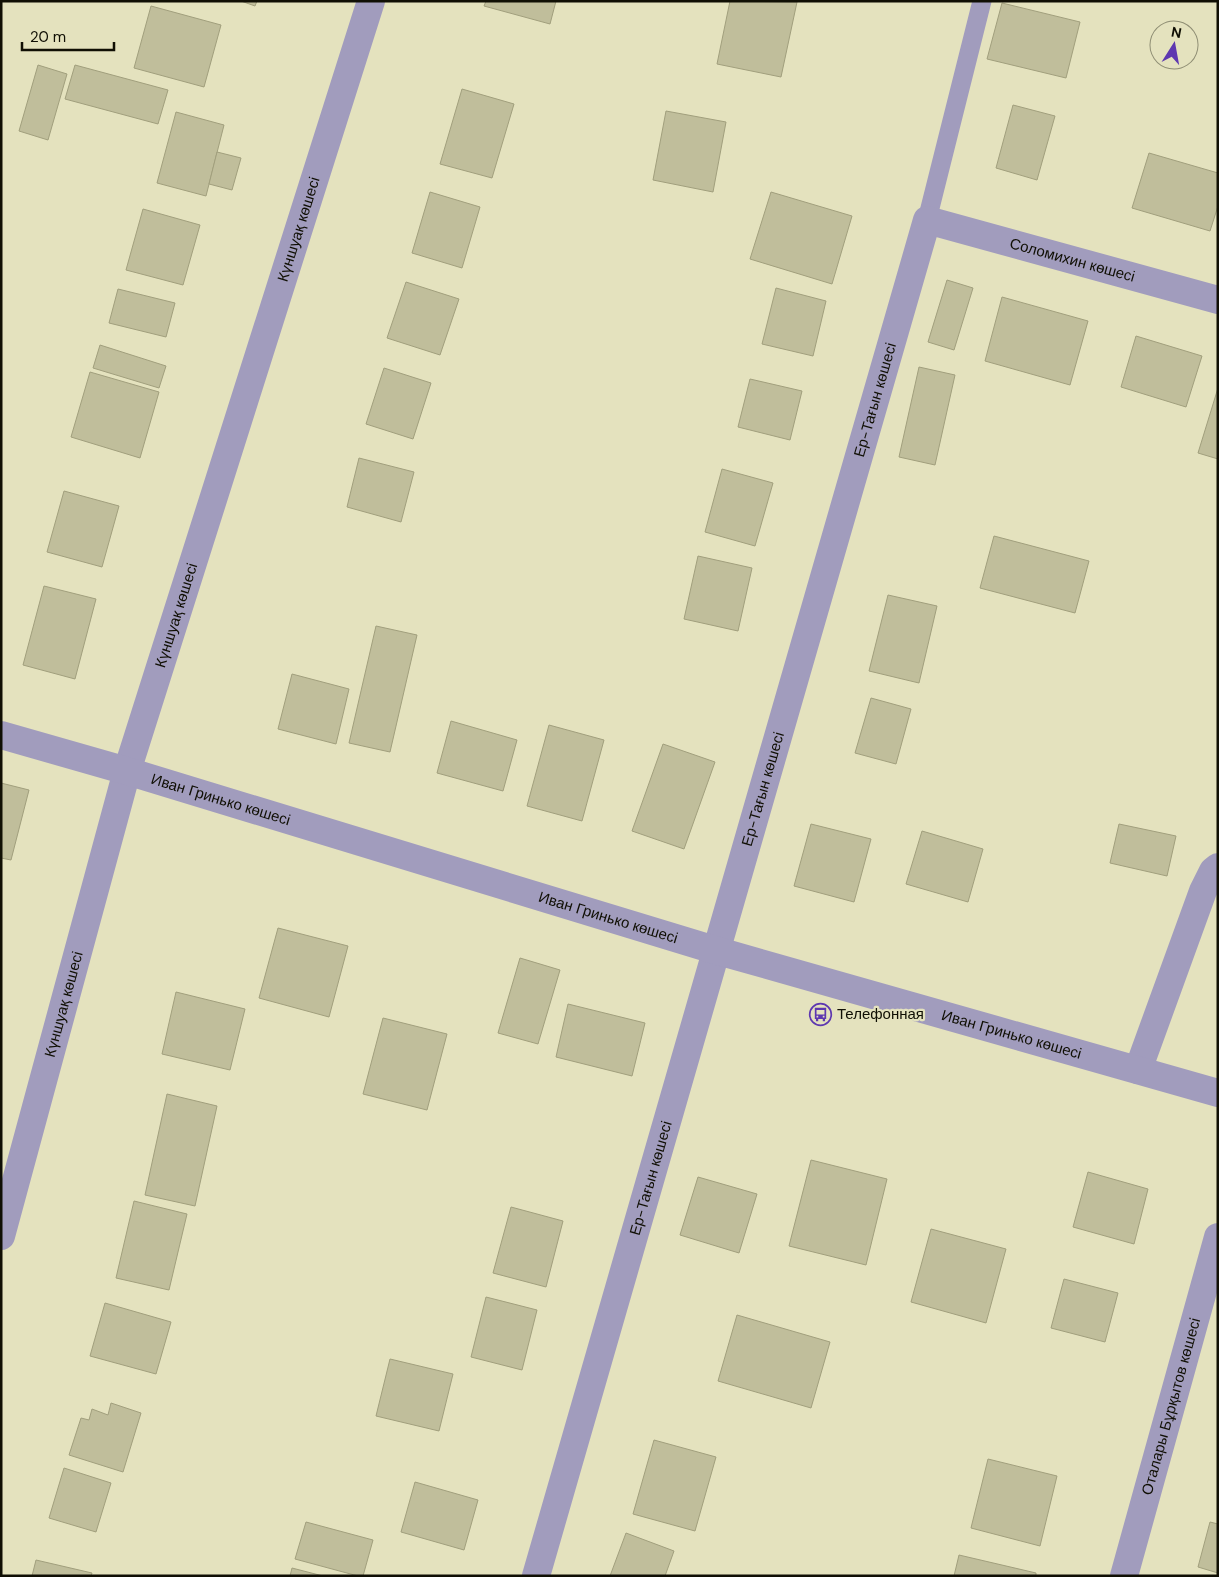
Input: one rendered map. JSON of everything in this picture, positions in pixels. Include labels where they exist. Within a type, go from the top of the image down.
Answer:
[{"type":"street","name":"Күншуақ көшесі","points":[[1,1236],[127,771],[371,1]]},
{"type":"street","name":"Соломихин көшесі","points":[[927,220],[1218,300]]},
{"type":"street","name":"Ер-Тағын көшесі","points":[[536,1576],[718,951],[927,220]]},
{"type":"street","name":"Иван Гринько көшесі","points":[[1,735],[127,771],[718,951],[1218,1093]]},
{"type":"street","points":[[1138,1070],[1203,891],[1218,867]]},
{"type":"street","name":"Оталары Бұрқытов көшесі","points":[[1124,1576],[1218,1237]]},
{"type":"lane","name":"Ер-Тағын көшесі","points":[[927,220],[982,1]]},
{"type":"building","points":[[241,1],[257,1],[255,6]]},
{"type":"building","points":[[486,1],[556,1],[550,24],[484,6]]},
{"type":"building","points":[[730,1],[797,2],[781,77],[717,64]]},
{"type":"building","points":[[1002,3],[1080,22],[1066,78],[987,59]]},
{"type":"building","points":[[151,6],[221,25],[204,87],[134,68]]},
{"type":"building","points":[[38,65],[67,74],[48,140],[19,131]]},
{"type":"building","points":[[75,65],[168,90],[158,124],[65,99]]},
{"type":"building","points":[[462,89],[514,104],[492,178],[440,164]]},
{"type":"building","points":[[1013,105],[1055,116],[1037,180],[996,168]]},
{"type":"building","points":[[666,111],[726,122],[713,192],[653,180]]},
{"type":"building","points":[[176,112],[224,125],[206,196],[157,183]]},
{"type":"building","points":[[217,152],[241,158],[232,190],[209,184]]},
{"type":"building","points":[[1149,153],[1218,173],[1218,206],[1210,231],[1132,208]]},
{"type":"building","points":[[430,192],[480,207],[462,268],[412,253]]},
{"type":"building","points":[[771,192],[852,216],[832,284],[750,259]]},
{"type":"building","points":[[143,209],[200,225],[183,285],[126,270]]},
{"type":"building","points":[[947,280],[973,288],[954,350],[928,342]]},
{"type":"building","points":[[406,282],[459,299],[440,355],[387,338]]},
{"type":"building","points":[[776,288],[826,301],[813,356],[762,344]]},
{"type":"building","points":[[118,289],[175,303],[166,337],[109,323]]},
{"type":"building","points":[[1002,297],[1088,321],[1070,385],[985,361]]},
{"type":"building","points":[[1136,336],[1202,356],[1186,407],[1121,387]]},
{"type":"building","points":[[100,345],[166,366],[159,388],[93,368]]},
{"type":"building","points":[[919,367],[955,375],[935,465],[899,457]]},
{"type":"building","points":[[384,368],[431,383],[413,439],[366,424]]},
{"type":"building","points":[[90,372],[159,392],[140,458],[71,437]]},
{"type":"building","points":[[750,379],[802,391],[790,440],[738,427]]},
{"type":"building","points":[[1218,388],[1218,459],[1198,453]]},
{"type":"building","points":[[359,458],[414,472],[401,522],[347,507]]},
{"type":"building","points":[[722,469],[773,483],[755,546],[705,532]]},
{"type":"building","points":[[64,491],[119,506],[102,567],[47,552]]},
{"type":"building","points":[[994,536],[1089,561],[1075,613],[980,588]]},
{"type":"building","points":[[698,556],[752,568],[738,631],[684,619]]},
{"type":"building","points":[[44,586],[96,599],[75,679],[23,665]]},
{"type":"building","points":[[888,595],[937,606],[919,683],[869,671]]},
{"type":"building","points":[[376,626],[417,635],[390,752],[349,743]]},
{"type":"building","points":[[292,674],[349,689],[336,744],[278,729]]},
{"type":"building","points":[[871,698],[911,709],[896,764],[855,753]]},
{"type":"building","points":[[451,721],[517,740],[503,791],[437,773]]},
{"type":"building","points":[[549,725],[604,740],[582,821],[527,806]]},
{"type":"building","points":[[663,744],[715,762],[684,849],[632,831]]},
{"type":"building","points":[[1,783],[29,790],[11,860],[1,858]]},
{"type":"building","points":[[811,824],[871,839],[854,902],[794,886]]},
{"type":"building","points":[[1119,824],[1176,836],[1167,876],[1110,863]]},
{"type":"building","points":[[922,831],[983,849],[968,902],[906,884]]},
{"type":"building","points":[[278,928],[348,946],[329,1017],[259,998]]},
{"type":"building","points":[[520,958],[560,970],[538,1044],[498,1033]]},
{"type":"building","points":[[176,992],[245,1009],[230,1070],[162,1054]]},
{"type":"building","points":[[568,1004],[645,1023],[632,1076],[556,1057]]},
{"type":"building","points":[[383,1018],[447,1034],[427,1110],[363,1094]]},
{"type":"building","points":[[167,1094],[217,1106],[195,1206],[145,1195]]},
{"type":"building","points":[[811,1160],[887,1179],[866,1265],[789,1246]]},
{"type":"building","points":[[1088,1172],[1148,1189],[1134,1244],[1073,1227]]},
{"type":"building","points":[[698,1177],[757,1194],[739,1253],[680,1235]]},
{"type":"building","points":[[134,1201],[187,1214],[169,1290],[116,1278]]},
{"type":"building","points":[[511,1207],[563,1221],[546,1287],[493,1273]]},
{"type":"building","points":[[931,1229],[1006,1249],[986,1323],[911,1302]]},
{"type":"building","points":[[1064,1279],[1118,1293],[1105,1342],[1051,1328]]},
{"type":"building","points":[[486,1297],[537,1310],[522,1370],[471,1357]]},
{"type":"building","points":[[105,1303],[171,1322],[156,1374],[90,1356]]},
{"type":"building","points":[[737,1315],[830,1342],[811,1408],[718,1381]]},
{"type":"building","points":[[390,1359],[453,1374],[439,1431],[376,1416]]},
{"type":"building","points":[[111,1403],[141,1413],[123,1472],[69,1455],[81,1418],[89,1420],[92,1409],[108,1415]]},
{"type":"building","points":[[654,1440],[716,1457],[695,1531],[633,1514]]},
{"type":"building","points":[[988,1459],[1057,1476],[1040,1546],[971,1528]]},
{"type":"building","points":[[64,1468],[111,1483],[96,1532],[49,1518]]},
{"type":"building","points":[[415,1482],[478,1500],[464,1550],[401,1532]]},
{"type":"building","points":[[306,1522],[373,1540],[363,1576],[295,1559]]},
{"type":"building","points":[[1210,1522],[1218,1524],[1218,1573],[1198,1567]]},
{"type":"building","points":[[626,1533],[674,1551],[665,1576],[610,1576]]},
{"type":"building","points":[[959,1555],[1036,1573],[1036,1576],[954,1576]]},
{"type":"building","points":[[36,1560],[92,1573],[91,1576],[32,1576]]},
{"type":"building","points":[[292,1568],[323,1576],[290,1576]]},
{"type":"place","name":"Телефонная","points":[[821,1014]]}]
